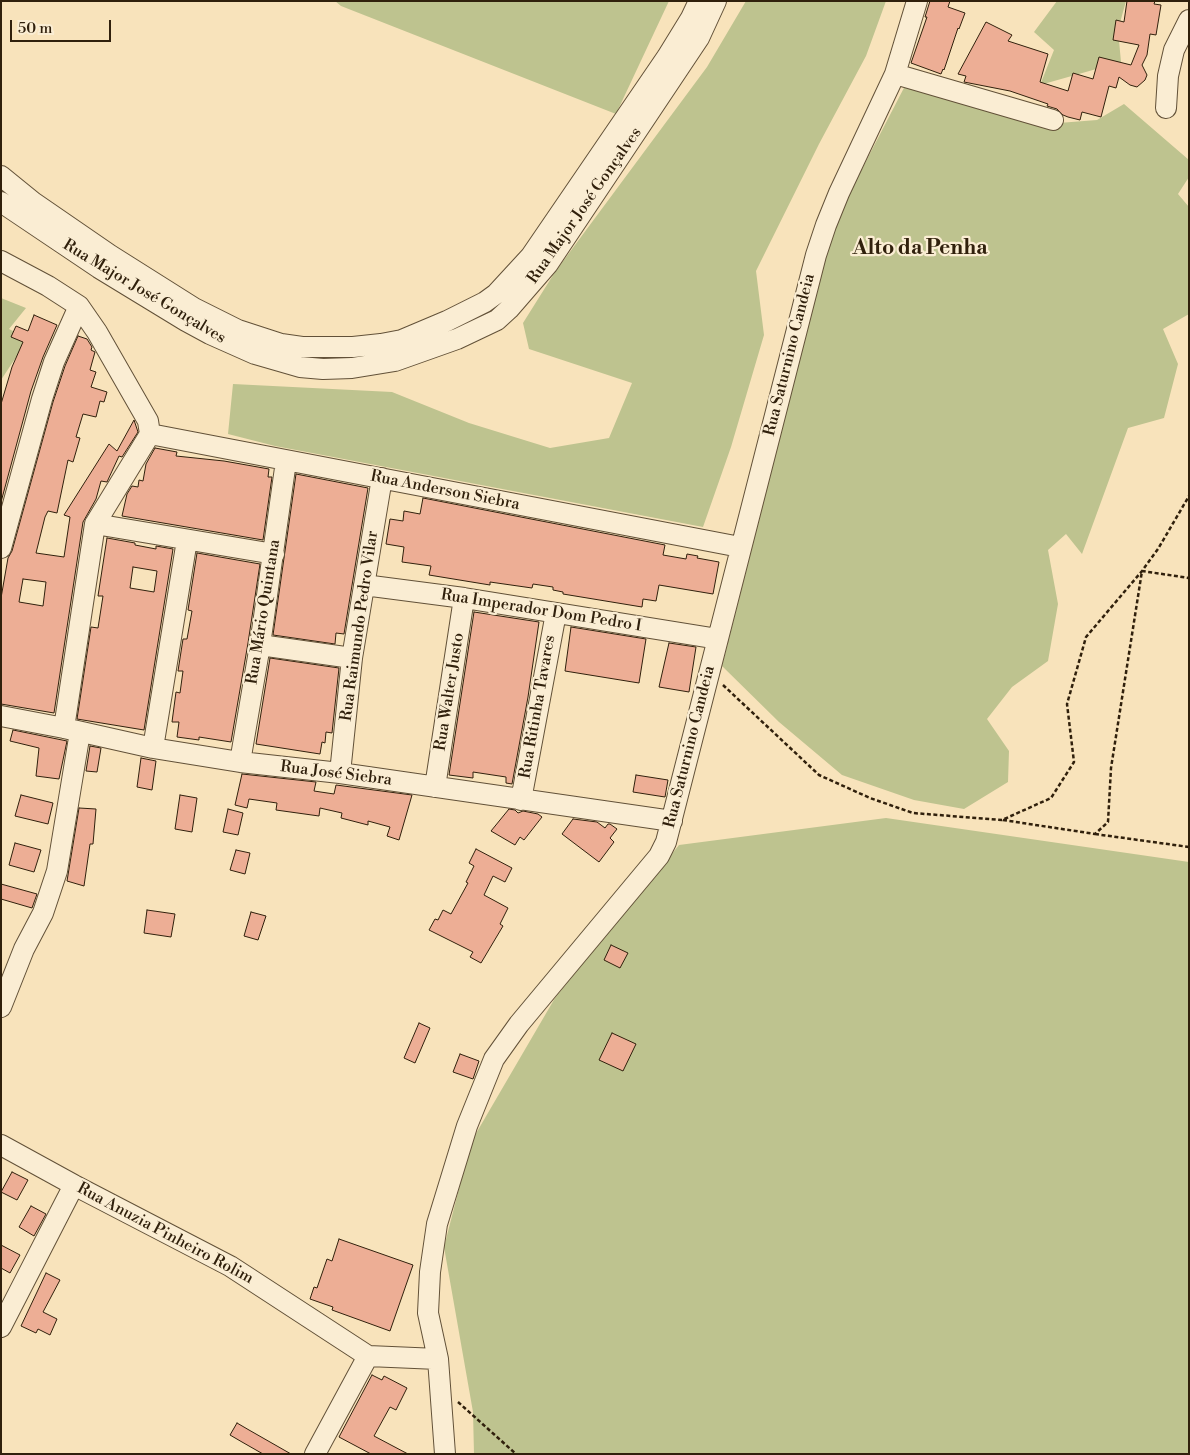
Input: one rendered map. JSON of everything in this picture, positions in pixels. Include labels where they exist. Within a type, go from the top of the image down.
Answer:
[{"type":"street","name":"Rua Major José Gonçalves","points":[[1,176],[33,202],[110,255],[194,308],[238,330],[281,344],[302,347],[354,347],[402,340],[448,322],[485,302],[496,294],[531,256],[667,57],[699,1]]},
{"type":"street","name":"Rua Major José Gonçalves","points":[[1,202],[100,268],[186,321],[255,354],[300,367],[323,369],[352,368],[395,361],[457,339],[496,320],[509,309],[548,264],[586,208],[699,38],[716,1]]},
{"type":"street","name":"Rua Saturnino Candeia","points":[[445,1454],[438,1359],[428,1314],[430,1272],[437,1224],[466,1126],[494,1058],[519,1024],[659,856],[672,821],[740,547],[816,255],[826,225],[895,74],[917,1]]},
{"type":"street","points":[[1166,108],[1168,76],[1174,50],[1189,20]]},
{"type":"street","points":[[895,74],[1053,120]]},
{"type":"street","points":[[1,261],[48,286],[79,306],[98,332],[148,421],[150,434],[95,524],[57,871],[43,913],[24,949],[1,1007]]},
{"type":"street","points":[[1,548],[54,362],[79,306]]},
{"type":"street","name":"Rua Anderson Siebra","points":[[150,434],[740,547]]},
{"type":"street","name":"Rua Mário Quintana","points":[[240,762],[274,554],[286,461]]},
{"type":"street","name":"Rua Raimundo Pedro Vilar","points":[[340,773],[352,658],[382,478]]},
{"type":"street","points":[[95,524],[274,554]]},
{"type":"street","points":[[153,748],[187,540]]},
{"type":"street","name":"Rua Imperador Dom Pedro I","points":[[364,584],[464,598],[718,639]]},
{"type":"street","name":"Rua Walter Justo","points":[[435,787],[464,598]]},
{"type":"street","name":"Rua Ritinha Tavares","points":[[521,800],[556,613]]},
{"type":"street","points":[[260,644],[352,658]]},
{"type":"street","name":"Rua José Siebra","points":[[1,716],[153,748],[240,762],[340,773],[672,821]]},
{"type":"street","name":"Rua Anuzia Pinheiro Rolim","points":[[1,1145],[230,1266],[368,1356]]},
{"type":"street","points":[[1,1328],[74,1185]]},
{"type":"street","points":[[315,1454],[368,1356],[438,1359]]},
{"type":"path","points":[[1002,820],[1051,798],[1074,762],[1067,704],[1086,637],[1142,572],[1158,549],[1189,496]]},
{"type":"path","points":[[1142,572],[1189,578]]},
{"type":"path","points":[[1095,834],[1108,822],[1111,768],[1142,572]]},
{"type":"path","points":[[710,672],[819,775],[870,798],[913,814],[1002,820],[1189,847]]},
{"type":"path","points":[[440,1386],[516,1454]]},
{"type":"green space","points":[[335,1],[669,1],[616,114],[341,6]]},
{"type":"green space","points":[[746,1],[886,1],[866,56],[819,144],[756,271],[764,335],[731,447],[703,527],[275,446],[228,434],[233,384],[392,392],[469,423],[550,448],[609,438],[632,383],[529,349],[523,323],[555,272],[707,67]]},
{"type":"green space","points":[[1057,1],[1126,1],[1118,30],[1121,62],[1040,85],[1054,50],[1034,32]]},
{"type":"green space","points":[[906,84],[1033,125],[1097,120],[1124,104],[1189,160],[1189,177],[1178,194],[1189,207],[1189,314],[1163,329],[1178,364],[1164,418],[1128,428],[1082,554],[1066,534],[1048,550],[1058,604],[1048,661],[1012,687],[987,719],[1009,751],[1008,782],[964,809],[914,800],[842,775],[779,722],[722,666],[835,221]]},
{"type":"green space","points":[[1,298],[26,308],[9,329],[28,339],[1,380]]},
{"type":"green space","points":[[886,818],[1189,862],[1189,1454],[474,1454],[473,1412],[444,1247],[471,1142],[555,998],[679,845]]},
{"type":"building","points":[[930,1],[950,1],[948,7],[965,13],[941,74],[911,63],[927,17],[925,17]]},
{"type":"building","points":[[1127,1],[1155,1],[1154,4],[1161,5],[1156,35],[1150,34],[1147,55],[1142,65],[1147,75],[1145,80],[1137,87],[1130,85],[1119,77],[1116,88],[1109,86],[1101,117],[1082,112],[1080,120],[1068,117],[1057,109],[1047,106],[1048,104],[1010,91],[964,82],[966,76],[958,74],[986,22],[1012,35],[1008,41],[1048,54],[1040,82],[1068,91],[1073,73],[1093,79],[1099,57],[1131,65],[1139,45],[1113,40],[1116,20],[1124,22]]},
{"type":"building","points":[[34,315],[57,325],[31,391],[1,502],[1,404],[12,367],[23,342],[11,337],[16,326],[28,331]]},
{"type":"building","points":[[78,336],[87,339],[92,347],[91,350],[95,352],[90,370],[96,372],[91,387],[107,392],[104,402],[100,401],[96,417],[83,414],[76,437],[80,438],[73,462],[68,460],[57,513],[48,511],[36,553],[64,557],[70,517],[64,515],[109,444],[117,451],[134,420],[138,432],[122,457],[119,456],[107,482],[101,481],[96,499],[83,522],[54,713],[1,704],[1,598],[8,558],[12,551],[53,402],[65,366]],"holes":[[[23,579],[46,582],[43,606],[19,602]]]},
{"type":"building","points":[[155,448],[177,452],[176,456],[224,461],[269,469],[268,477],[272,477],[263,540],[122,516],[127,494],[132,486],[138,487],[139,480],[143,481],[146,464]]},
{"type":"building","points":[[296,474],[368,488],[344,634],[336,633],[335,644],[273,635]]},
{"type":"building","points":[[423,498],[665,545],[663,555],[686,559],[687,554],[719,562],[713,594],[659,585],[656,601],[643,599],[642,607],[563,594],[563,592],[553,590],[553,587],[533,584],[532,588],[490,582],[490,585],[429,575],[431,566],[402,562],[404,547],[386,544],[390,519],[403,521],[404,511],[420,514]]},
{"type":"building","points":[[107,538],[156,549],[156,546],[173,549],[144,730],[77,719],[91,627],[98,628],[103,596],[98,596]],"holes":[[[133,567],[157,571],[154,592],[130,588]]]},
{"type":"building","points":[[197,553],[260,564],[231,742],[199,737],[199,740],[177,737],[179,722],[172,722],[176,692],[180,693],[183,671],[178,671],[183,639],[187,639],[192,611],[188,610]]},
{"type":"building","points":[[474,612],[539,622],[512,784],[506,783],[506,777],[473,772],[473,778],[449,775]]},
{"type":"building","points":[[571,627],[646,639],[639,683],[565,671]]},
{"type":"building","points":[[669,643],[696,647],[689,692],[659,687]]},
{"type":"building","points":[[270,658],[339,668],[332,733],[326,732],[325,743],[322,742],[320,754],[256,744]]},
{"type":"building","points":[[13,730],[67,741],[59,779],[36,776],[39,748],[10,741]]},
{"type":"building","points":[[90,746],[101,748],[97,772],[86,771]]},
{"type":"building","points":[[141,758],[156,761],[152,790],[137,787]]},
{"type":"building","points":[[242,774],[316,782],[314,791],[334,794],[336,785],[412,795],[399,840],[387,836],[390,827],[368,821],[368,825],[341,818],[342,813],[320,808],[319,816],[276,810],[277,803],[249,799],[247,808],[235,805]]},
{"type":"building","points":[[636,775],[668,780],[665,797],[633,792]]},
{"type":"building","points":[[21,795],[53,803],[48,824],[15,816]]},
{"type":"building","points":[[180,795],[197,798],[192,832],[175,829]]},
{"type":"building","points":[[79,808],[96,809],[93,844],[90,844],[84,886],[67,881]]},
{"type":"building","points":[[228,809],[243,813],[238,835],[223,832]]},
{"type":"building","points":[[509,809],[515,810],[518,813],[523,811],[538,814],[542,817],[524,840],[520,837],[515,845],[491,831]]},
{"type":"building","points":[[573,819],[597,822],[605,828],[610,824],[617,829],[610,838],[614,842],[599,862],[562,834]]},
{"type":"building","points":[[15,843],[41,850],[34,872],[9,865]]},
{"type":"building","points":[[476,849],[512,868],[505,882],[493,876],[484,895],[508,908],[500,924],[503,926],[481,963],[470,957],[473,952],[429,930],[435,919],[438,920],[443,910],[451,914],[468,883],[466,882],[474,866],[469,863]]},
{"type":"building","points":[[236,850],[250,853],[245,874],[230,870]]},
{"type":"building","points":[[1,884],[37,894],[32,908],[1,899]]},
{"type":"building","points":[[147,910],[175,914],[171,937],[144,933]]},
{"type":"building","points":[[251,912],[266,916],[258,940],[244,936]]},
{"type":"building","points":[[611,945],[628,953],[620,968],[604,960]]},
{"type":"building","points":[[419,1023],[430,1028],[415,1063],[404,1058]]},
{"type":"building","points":[[612,1033],[636,1044],[623,1071],[599,1060]]},
{"type":"building","points":[[460,1054],[479,1061],[473,1079],[453,1072]]},
{"type":"building","points":[[12,1172],[28,1180],[17,1200],[1,1192]]},
{"type":"building","points":[[31,1206],[46,1214],[34,1236],[19,1227]]},
{"type":"building","points":[[339,1239],[413,1265],[390,1331],[332,1310],[333,1307],[310,1299],[314,1287],[317,1288],[327,1259],[332,1261]]},
{"type":"building","points":[[1,1245],[20,1255],[10,1273],[1,1268]]},
{"type":"building","points":[[46,1273],[60,1280],[43,1312],[57,1319],[50,1335],[38,1329],[36,1333],[21,1326]]},
{"type":"building","points":[[372,1375],[382,1380],[384,1376],[407,1388],[396,1410],[390,1407],[374,1436],[408,1454],[371,1454],[339,1437]]},
{"type":"building","points":[[237,1423],[291,1454],[263,1454],[242,1442],[230,1435]]},
{"type":"district","name":"Alto da Penha","points":[[920,249]]}]
